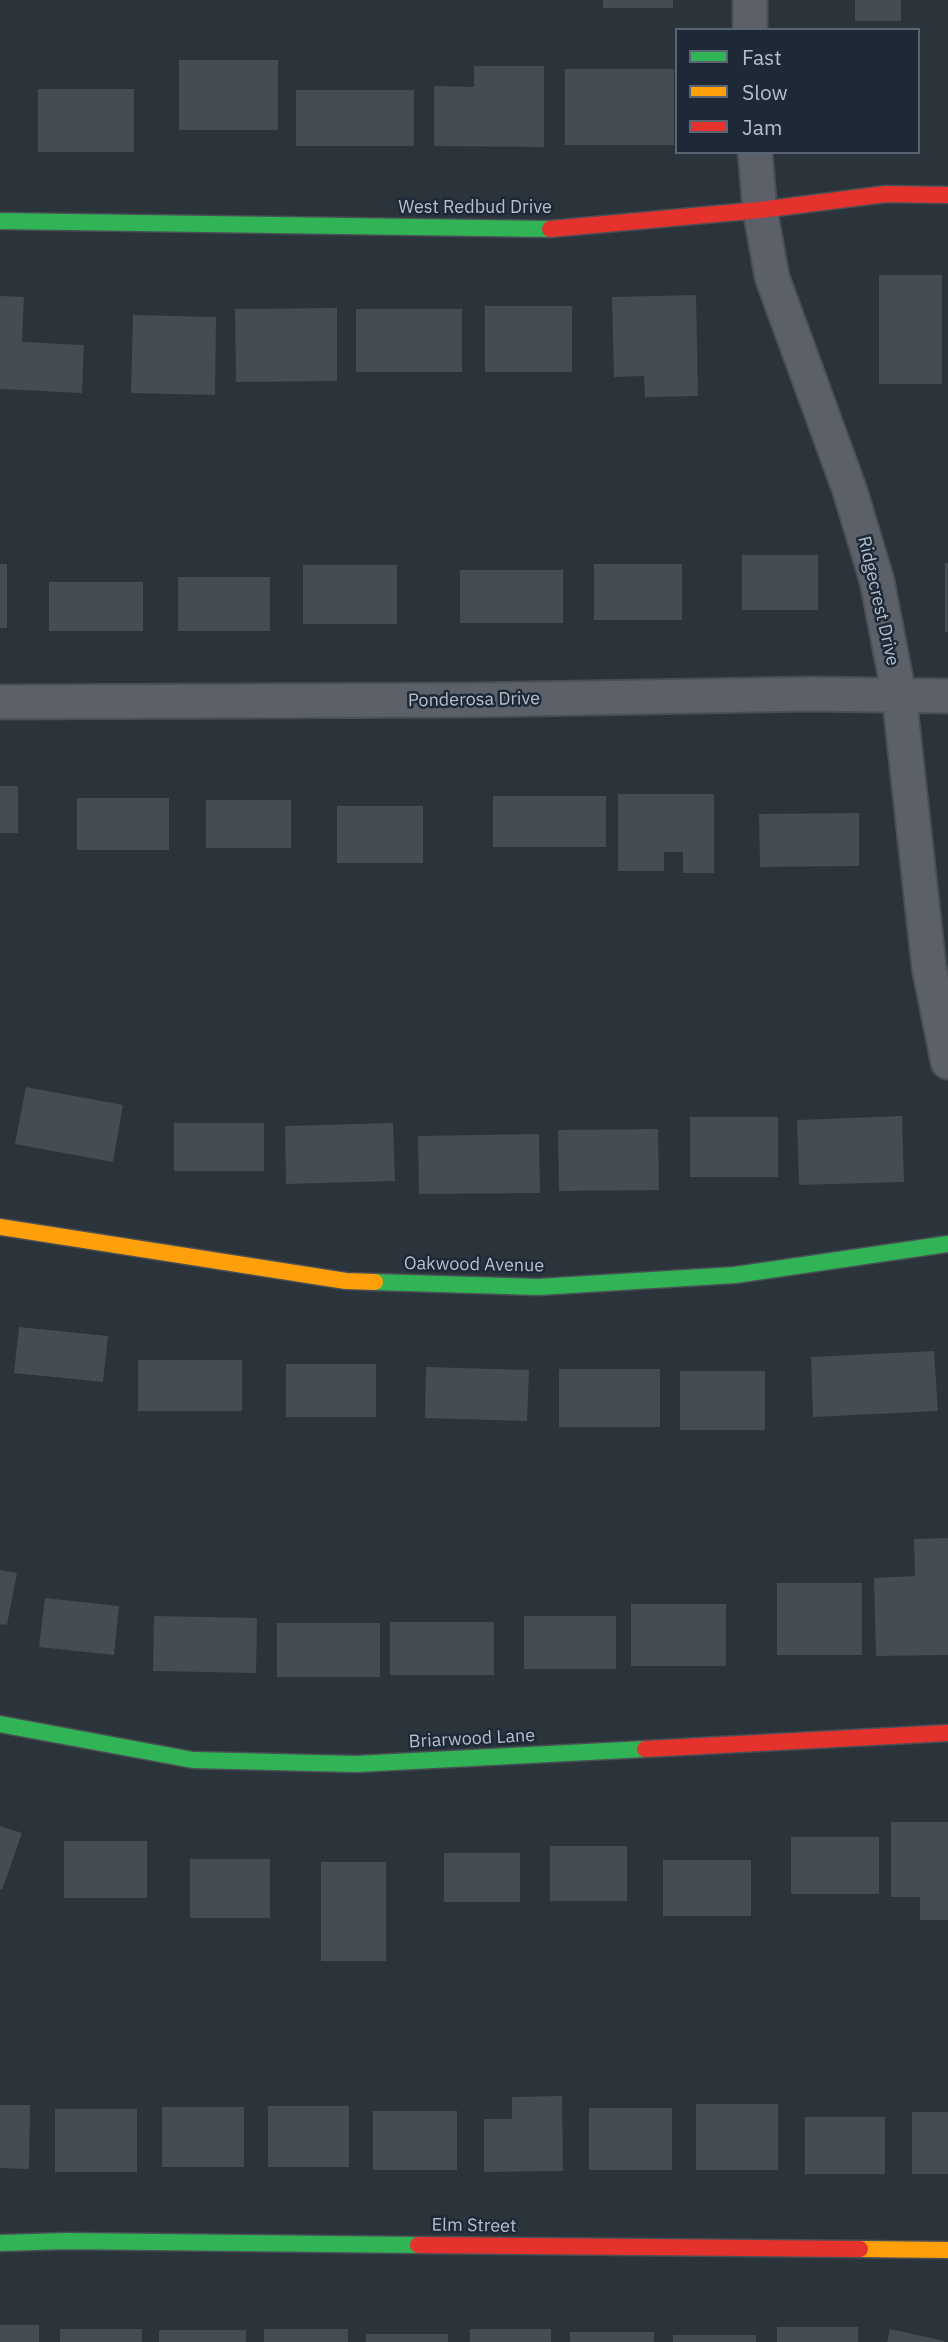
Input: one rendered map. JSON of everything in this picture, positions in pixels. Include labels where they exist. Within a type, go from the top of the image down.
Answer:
[{"type":"street","points":[[750,0],[750,28]]},
{"type":"street","name":"Ridgecrest Drive","points":[[755,154],[760,210],[772,277],[850,491],[877,581],[900,695],[929,967],[948,1062]]},
{"type":"street","name":"West Redbud Drive","points":[[0,222],[552,229],[760,210],[886,194],[948,195]]},
{"type":"street","name":"Ponderosa Drive","points":[[0,702],[473,700],[810,694],[948,696]]},
{"type":"street","name":"Oakwood Avenue","points":[[0,1227],[346,1281],[538,1287],[735,1275],[948,1244]]},
{"type":"street","name":"Briarwood Lane","points":[[0,1724],[192,1760],[356,1764],[948,1733]]},
{"type":"street","name":"Elm Street","points":[[0,2243],[67,2241],[948,2250]]},
{"type":"building","points":[[603,0],[673,0],[673,8],[603,8]]},
{"type":"building","points":[[855,0],[901,0],[901,21],[855,21]]},
{"type":"building","points":[[179,60],[278,60],[278,130],[179,130]]},
{"type":"building","points":[[474,66],[544,66],[544,147],[434,146],[434,86],[474,87]]},
{"type":"building","points":[[565,69],[674,69],[674,145],[565,145]]},
{"type":"building","points":[[38,89],[134,89],[134,152],[38,152]]},
{"type":"building","points":[[296,90],[414,90],[414,146],[296,146]]},
{"type":"building","points":[[879,275],[942,275],[942,384],[879,384]]},
{"type":"building","points":[[696,295],[698,396],[645,397],[644,376],[614,377],[612,297]]},
{"type":"building","points":[[0,296],[24,297],[22,342],[84,345],[82,393],[0,389]]},
{"type":"building","points":[[485,306],[572,306],[572,372],[485,372]]},
{"type":"building","points":[[337,308],[337,381],[236,382],[235,309]]},
{"type":"building","points":[[356,309],[462,309],[462,372],[356,372]]},
{"type":"building","points":[[133,315],[216,317],[215,395],[131,393]]},
{"type":"building","points":[[742,555],[818,555],[818,610],[742,610]]},
{"type":"building","points":[[945,563],[948,563],[948,632],[945,632]]},
{"type":"building","points":[[0,564],[7,564],[7,628],[0,628]]},
{"type":"building","points":[[594,564],[682,564],[682,620],[594,620]]},
{"type":"building","points":[[303,565],[397,565],[397,624],[303,624]]},
{"type":"building","points":[[460,570],[563,570],[563,623],[460,623]]},
{"type":"building","points":[[178,577],[270,577],[270,631],[178,631]]},
{"type":"building","points":[[49,582],[143,582],[143,631],[49,631]]},
{"type":"building","points":[[0,786],[18,786],[18,833],[0,833]]},
{"type":"building","points":[[618,794],[714,794],[714,873],[683,873],[683,852],[664,852],[664,871],[618,871]]},
{"type":"building","points":[[493,796],[606,796],[606,847],[493,847]]},
{"type":"building","points":[[77,798],[169,798],[169,850],[77,850]]},
{"type":"building","points":[[206,800],[291,800],[291,848],[206,848]]},
{"type":"building","points":[[337,806],[423,806],[423,863],[337,863]]},
{"type":"building","points":[[859,813],[859,866],[760,867],[759,814]]},
{"type":"building","points":[[26,1087],[123,1105],[113,1162],[15,1144]]},
{"type":"building","points":[[902,1116],[904,1182],[799,1185],[797,1120]]},
{"type":"building","points":[[690,1117],[778,1117],[778,1177],[690,1177]]},
{"type":"building","points":[[174,1123],[264,1123],[264,1171],[174,1171]]},
{"type":"building","points":[[393,1123],[395,1181],[286,1184],[285,1126]]},
{"type":"building","points":[[658,1129],[659,1190],[559,1191],[558,1130]]},
{"type":"building","points":[[539,1134],[540,1193],[419,1194],[418,1136]]},
{"type":"building","points":[[19,1327],[108,1336],[103,1382],[14,1373]]},
{"type":"building","points":[[934,1351],[938,1411],[813,1417],[811,1357]]},
{"type":"building","points":[[138,1360],[242,1360],[242,1411],[138,1411]]},
{"type":"building","points":[[286,1364],[376,1364],[376,1417],[286,1417]]},
{"type":"building","points":[[426,1367],[529,1370],[527,1421],[425,1418]]},
{"type":"building","points":[[559,1369],[660,1369],[660,1427],[559,1427]]},
{"type":"building","points":[[680,1371],[765,1371],[765,1430],[680,1430]]},
{"type":"building","points":[[948,1538],[948,1655],[876,1656],[874,1578],[915,1576],[914,1539]]},
{"type":"building","points":[[0,1570],[17,1573],[7,1625],[0,1624]]},
{"type":"building","points":[[777,1583],[862,1583],[862,1655],[777,1655]]},
{"type":"building","points":[[45,1598],[119,1606],[114,1655],[39,1647]]},
{"type":"building","points":[[631,1604],[726,1604],[726,1666],[631,1666]]},
{"type":"building","points":[[154,1616],[257,1618],[256,1673],[153,1671]]},
{"type":"building","points":[[524,1616],[616,1616],[616,1669],[524,1669]]},
{"type":"building","points":[[390,1622],[494,1622],[494,1675],[390,1675]]},
{"type":"building","points":[[277,1623],[380,1623],[380,1677],[277,1677]]},
{"type":"building","points":[[891,1822],[948,1822],[948,1920],[920,1920],[920,1897],[891,1897]]},
{"type":"building","points":[[0,1826],[22,1833],[2,1890],[0,1889]]},
{"type":"building","points":[[791,1837],[879,1837],[879,1894],[791,1894]]},
{"type":"building","points":[[64,1841],[147,1841],[147,1898],[64,1898]]},
{"type":"building","points":[[550,1846],[627,1846],[627,1901],[550,1901]]},
{"type":"building","points":[[444,1853],[520,1853],[520,1902],[444,1902]]},
{"type":"building","points":[[190,1859],[270,1859],[270,1918],[190,1918]]},
{"type":"building","points":[[663,1860],[751,1860],[751,1916],[663,1916]]},
{"type":"building","points":[[321,1862],[386,1862],[386,1961],[321,1961]]},
{"type":"building","points":[[562,2096],[563,2171],[484,2172],[484,2119],[512,2119],[512,2097]]},
{"type":"building","points":[[696,2104],[778,2104],[778,2170],[696,2170]]},
{"type":"building","points":[[0,2105],[30,2105],[29,2169],[0,2168]]},
{"type":"building","points":[[268,2106],[349,2106],[349,2167],[268,2167]]},
{"type":"building","points":[[162,2107],[244,2107],[244,2167],[162,2167]]},
{"type":"building","points":[[589,2108],[672,2108],[672,2170],[589,2170]]},
{"type":"building","points":[[55,2109],[137,2109],[137,2172],[55,2172]]},
{"type":"building","points":[[373,2111],[457,2111],[457,2170],[373,2170]]},
{"type":"building","points":[[912,2112],[948,2112],[948,2174],[912,2174]]},
{"type":"building","points":[[805,2117],[885,2117],[885,2174],[805,2174]]},
{"type":"building","points":[[0,2325],[39,2325],[39,2342],[0,2342]]},
{"type":"building","points":[[777,2327],[858,2327],[858,2342],[777,2342]]},
{"type":"building","points":[[60,2329],[142,2329],[142,2342],[60,2342]]},
{"type":"building","points":[[264,2329],[348,2329],[348,2342],[264,2342]]},
{"type":"building","points":[[470,2329],[551,2329],[551,2342],[470,2342]]},
{"type":"building","points":[[890,2329],[944,2341],[944,2342],[887,2342]]},
{"type":"building","points":[[159,2330],[246,2330],[246,2342],[159,2342]]},
{"type":"building","points":[[570,2332],[654,2332],[654,2342],[570,2342]]},
{"type":"building","points":[[366,2334],[448,2334],[448,2342],[366,2342]]},
{"type":"building","points":[[673,2335],[756,2335],[756,2342],[673,2342]]},
{"type":"traffic: fast","points":[[0,221],[550,229]]},
{"type":"traffic: fast","points":[[375,1282],[538,1287],[735,1275],[948,1244]]},
{"type":"traffic: fast","points":[[0,1724],[193,1760],[356,1764],[645,1749]]},
{"type":"traffic: fast","points":[[0,2243],[67,2241],[418,2245]]},
{"type":"traffic: slow","points":[[0,1227],[346,1281],[375,1282]]},
{"type":"traffic: slow","points":[[860,2249],[948,2250]]},
{"type":"traffic: jam","points":[[550,229],[760,210],[886,194],[948,195]]},
{"type":"traffic: jam","points":[[645,1749],[948,1733]]},
{"type":"traffic: jam","points":[[418,2245],[860,2249]]}]
